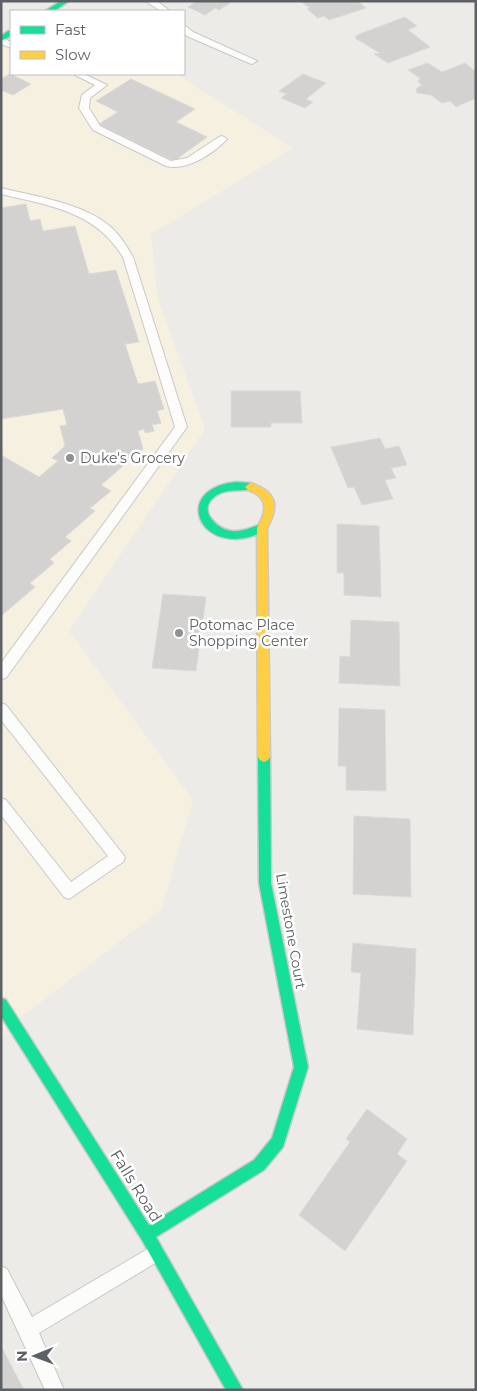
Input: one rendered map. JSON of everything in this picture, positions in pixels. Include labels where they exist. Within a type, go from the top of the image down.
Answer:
[{"type":"street","points":[[51,10],[66,1]]},
{"type":"street","name":"Limestone Court","points":[[148,1236],[259,1165],[278,1142],[301,1067],[265,883],[262,528],[268,521],[271,512],[270,503],[265,495],[257,489],[246,485],[223,487],[206,499],[203,507],[204,516],[217,531],[228,535],[240,535],[262,528]]},
{"type":"street","name":"Falls Road","points":[[1,1004],[148,1236],[234,1390]]},
{"type":"lane","points":[[149,1],[159,4],[165,10]]},
{"type":"lane","points":[[185,29],[190,34],[252,61]]},
{"type":"lane","points":[[80,75],[102,85],[85,97],[84,108],[96,128],[169,164],[178,165],[188,162],[222,139]]},
{"type":"lane","points":[[1,191],[82,212],[103,224],[119,240],[128,257],[181,427],[1,674]]},
{"type":"lane","points":[[1,709],[118,857],[69,892],[1,804]]},
{"type":"lane","points":[[28,1329],[157,1253]]},
{"type":"lane","points":[[1,1275],[55,1390]]},
{"type":"shaded area","points":[[10,34],[10,75],[178,75],[293,148],[151,234],[158,299],[205,429],[69,631],[193,800],[161,910],[13,1023],[1,1037],[1,39]]},
{"type":"building","points":[[197,1],[227,1],[230,3],[219,10],[215,8],[205,15],[188,7]]},
{"type":"building","points":[[300,1],[358,1],[366,8],[329,20],[324,16],[318,18],[307,9],[310,8]]},
{"type":"building","points":[[405,17],[417,26],[408,30],[430,47],[388,63],[374,54],[380,53],[355,38],[357,35]]},
{"type":"building","points":[[428,63],[442,72],[465,63],[476,72],[476,98],[456,107],[450,101],[442,103],[431,95],[417,93],[416,89],[422,85],[418,82],[420,78],[408,70]]},
{"type":"building","points":[[10,74],[31,84],[13,95],[1,90],[1,79]]},
{"type":"building","points":[[303,74],[326,83],[306,99],[313,102],[305,108],[281,98],[287,94],[279,91]]},
{"type":"building","points":[[131,79],[195,109],[176,122],[207,137],[174,161],[99,124],[118,112],[96,101]]},
{"type":"building","points":[[26,204],[30,221],[40,219],[43,231],[75,226],[89,274],[116,270],[139,342],[125,344],[138,384],[155,381],[164,409],[157,411],[161,423],[152,425],[154,431],[145,433],[144,429],[138,431],[143,449],[101,485],[111,491],[90,508],[95,511],[65,537],[71,541],[50,559],[54,563],[30,583],[35,587],[1,616],[1,455],[39,477],[58,461],[52,458],[65,446],[60,426],[67,425],[63,409],[1,419],[1,208]]},
{"type":"building","points":[[231,391],[300,391],[302,423],[271,423],[271,427],[231,427]]},
{"type":"building","points":[[380,438],[385,449],[399,446],[407,465],[391,468],[396,478],[385,480],[393,499],[362,505],[354,487],[348,488],[331,447]]},
{"type":"building","points":[[337,524],[379,526],[381,597],[344,595],[344,573],[337,573]]},
{"type":"building","name":"Potomac Place Shopping Center","points":[[163,594],[206,597],[196,671],[152,668]]},
{"type":"building","points":[[351,620],[399,622],[400,686],[339,683],[340,656],[350,657]]},
{"type":"building","points":[[339,708],[385,710],[386,791],[346,790],[346,766],[338,766]]},
{"type":"building","points":[[354,816],[410,819],[411,897],[353,894]]},
{"type":"building","points":[[353,943],[416,949],[413,1035],[357,1029],[361,973],[351,972]]},
{"type":"building","points":[[367,1109],[407,1139],[397,1154],[407,1161],[345,1251],[299,1215],[350,1142],[346,1139]]},
{"type":"building","points":[[1,1346],[24,1390],[1,1390]]},
{"type":"traffic: fast","points":[[51,10],[66,1]]},
{"type":"traffic: fast","points":[[1,39],[10,34]]},
{"type":"traffic: fast","points":[[250,487],[228,487],[214,492],[205,502],[204,513],[208,521],[215,528],[227,534],[248,533],[262,528]]},
{"type":"traffic: fast","points":[[147,1235],[259,1165],[278,1142],[301,1067],[265,883],[264,757]]},
{"type":"traffic: fast","points":[[1,1004],[147,1235],[235,1390]]},
{"type":"traffic: slow","points":[[250,487],[258,490],[268,498],[270,509],[262,528],[264,757]]},
{"type":"place","name":"Duke's Grocery","points":[[70,458]]},
{"type":"place","name":"Potomac Place Shopping Center","points":[[179,633]]}]
